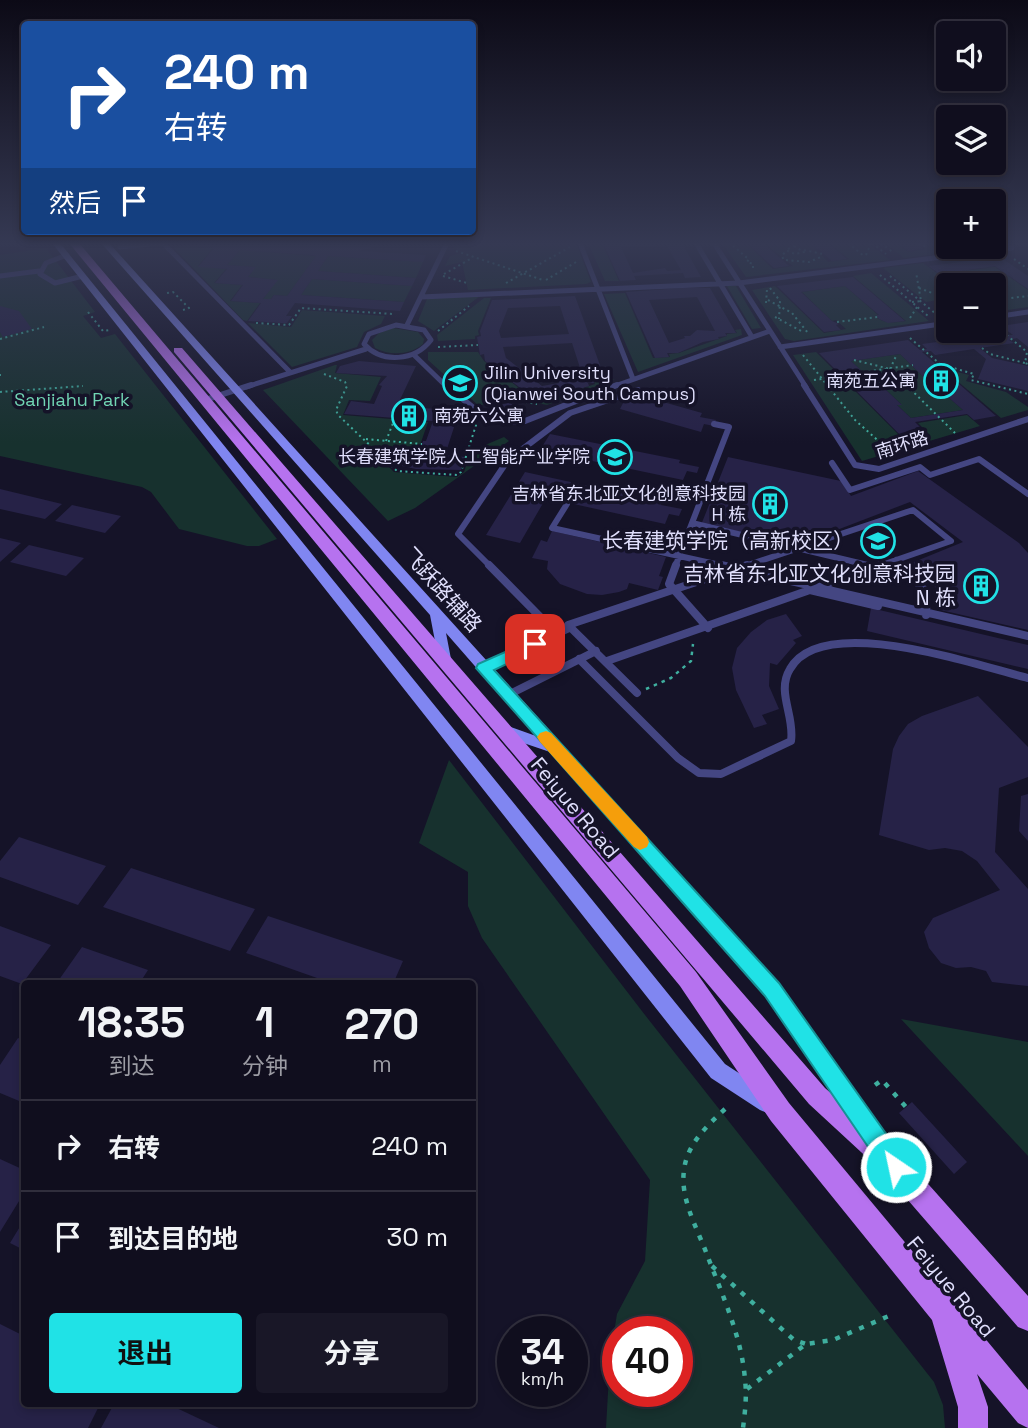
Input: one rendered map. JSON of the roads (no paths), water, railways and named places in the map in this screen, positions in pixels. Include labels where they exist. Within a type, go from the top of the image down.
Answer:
[{"type":"main road","name":"Feiyue Road","points":[[133,310],[220,395],[688,979],[780,1111],[943,1314],[1028,1413]]},
{"type":"main road","name":"Feiyue Road","points":[[145,310],[817,1096],[896,1167],[1023,1308]]},
{"type":"main road","points":[[943,1314],[972,1407],[973,1428]]},
{"type":"street","points":[[110,310],[718,1071],[780,1111]]},
{"type":"street","name":"飞跃路辅路","points":[[155,310],[220,395],[436,616],[772,989],[896,1167]]},
{"type":"street","points":[[436,616],[444,659]]},
{"type":"street","points":[[505,731],[555,748]]},
{"type":"lane","points":[[227,310],[289,372]]},
{"type":"lane","points":[[407,325],[415,310]]},
{"type":"lane","points":[[606,310],[633,379]]},
{"type":"lane","points":[[736,310],[752,337]]},
{"type":"lane","name":"南环路","points":[[756,310],[850,460],[862,468],[879,469],[1028,419]]},
{"type":"lane","points":[[1006,315],[1028,312]]},
{"type":"lane","points":[[220,395],[366,349],[381,356],[414,355],[428,346],[429,335],[424,330],[407,325],[385,326],[369,334],[364,344],[366,349]]},
{"type":"lane","points":[[780,347],[936,325]]},
{"type":"lane","points":[[414,355],[475,410],[490,420],[520,423],[633,379],[770,331]]},
{"type":"lane","points":[[557,634],[458,534],[508,460],[570,413],[638,390]]},
{"type":"lane","points":[[674,591],[913,510],[953,542],[709,629],[674,591],[669,584],[729,433],[729,427],[714,424]]},
{"type":"lane","points":[[832,463],[850,490],[920,467],[930,475],[979,459],[1028,494]]},
{"type":"lane","points":[[567,503],[552,528],[1028,636]]},
{"type":"lane","points":[[607,662],[951,541],[913,510],[568,625],[637,693]]},
{"type":"lane","points":[[692,523],[876,567]]},
{"type":"lane","points":[[810,590],[926,618],[927,593],[896,560]]},
{"type":"lane","points":[[483,668],[571,627]]},
{"type":"lane","points":[[579,659],[678,758],[699,773],[721,774],[791,741],[794,725],[785,699],[785,676],[794,661],[807,651],[834,642],[880,642],[1028,678]]},
{"type":"lane","points":[[508,695],[596,651]]},
{"type":"place","name":"南苑五公寓","points":[[941,381]]},
{"type":"place","name":"Jilin University (Qianwei South Campus)","points":[[460,383]]},
{"type":"place","name":"南苑六公寓","points":[[409,416]]},
{"type":"place","name":"长春建筑学院人工智能产业学院","points":[[615,457]]},
{"type":"place","name":"吉林省东北亚文化创意科技园 H 栋","points":[[770,504]]},
{"type":"place","name":"长春建筑学院（高新校区）","points":[[878,541]]},
{"type":"place","name":"吉林省东北亚文化创意科技园 N 栋","points":[[981,586]]},
{"type":"park label","name":"Sanjiahu Park","points":[[72,400]]}]
